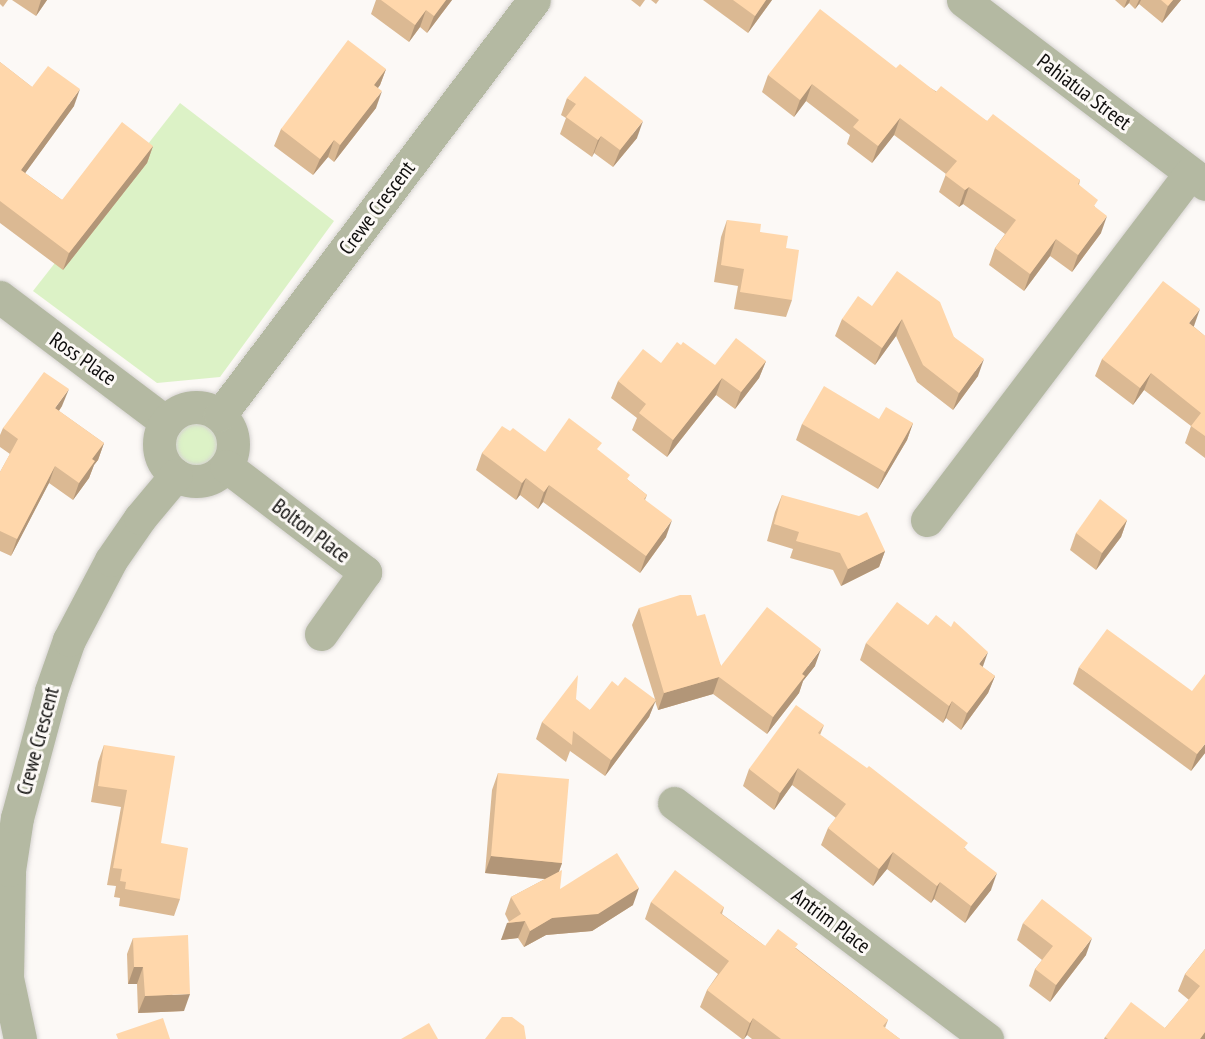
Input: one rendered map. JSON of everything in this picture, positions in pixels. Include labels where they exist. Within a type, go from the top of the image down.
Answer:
[{"type":"street","name":"Crewe Crescent","points":[[220,415],[534,0]]},
{"type":"street","name":"Pahiatua Street","points":[[963,0],[1197,178]]},
{"type":"street","points":[[927,520],[1197,178]]},
{"type":"street","name":"Ross Place","points":[[0,297],[166,422]]},
{"type":"street","points":[[198,406],[220,415],[233,434],[232,456],[226,466],[208,479],[186,479],[176,475],[167,467],[161,456],[161,433],[166,422],[174,413],[198,406]]},
{"type":"street","name":"Bolton Place","points":[[226,466],[365,572],[321,634]]},
{"type":"street","name":"Crewe Crescent","points":[[20,1039],[7,978],[4,869],[51,691],[69,640],[111,560],[140,518],[176,475]]},
{"type":"street","name":"Antrim Place","points":[[674,803],[987,1039]]},
{"type":"green space","points":[[180,103],[334,221],[220,377],[157,383],[33,291]]},
{"type":"green space","points":[[197,419],[214,426],[221,443],[214,460],[197,467],[180,460],[173,443],[180,426]]},
{"type":"building","points":[[381,0],[446,0],[434,16],[426,10],[415,25]]},
{"type":"building","points":[[733,0],[766,0],[755,16]]},
{"type":"building","points":[[1161,0],[1173,0],[1168,6]]},
{"type":"building","points":[[820,9],[896,68],[900,64],[936,92],[941,86],[987,121],[993,114],[1080,180],[1078,184],[1098,200],[1094,206],[1107,216],[1078,255],[1056,239],[1030,274],[995,248],[1016,220],[969,187],[965,190],[945,175],[957,161],[900,118],[878,146],[853,127],[859,120],[812,84],[800,100],[768,75]]},
{"type":"building","points":[[348,40],[386,69],[374,85],[382,91],[340,145],[334,140],[320,159],[281,129]]},
{"type":"building","points":[[0,62],[32,87],[48,66],[80,89],[21,170],[62,200],[122,122],[153,146],[69,253],[0,201]]},
{"type":"building","points":[[585,76],[643,121],[620,150],[601,136],[598,140],[566,117],[576,104],[567,98]]},
{"type":"building","points":[[727,220],[761,224],[760,232],[788,236],[786,248],[799,250],[792,300],[740,292],[744,269],[721,265]]},
{"type":"building","points":[[897,271],[940,302],[954,337],[984,359],[959,393],[923,365],[902,319],[882,348],[842,319],[858,296],[872,306]]},
{"type":"building","points":[[1163,281],[1200,309],[1189,323],[1205,336],[1205,436],[1191,426],[1201,413],[1151,373],[1140,388],[1102,359]]},
{"type":"building","points":[[736,338],[766,361],[741,392],[722,378],[673,440],[639,413],[646,404],[618,381],[643,349],[661,363],[677,342],[681,345],[683,342],[715,365]]},
{"type":"building","points":[[44,372],[69,389],[55,408],[104,443],[92,459],[95,461],[79,483],[55,466],[17,539],[0,531],[0,472],[18,439],[3,428]]},
{"type":"building","points":[[824,386],[879,419],[886,407],[913,423],[885,472],[802,424]]},
{"type":"building","points":[[569,418],[602,443],[597,449],[630,475],[627,479],[647,495],[644,499],[672,520],[646,556],[549,485],[544,492],[526,478],[522,483],[482,453],[502,426],[510,431],[513,428],[545,452]]},
{"type":"building","points":[[782,495],[859,516],[867,512],[885,551],[848,569],[840,553],[796,541],[799,532],[774,524]]},
{"type":"building","points":[[1100,499],[1127,520],[1102,553],[1076,533]]},
{"type":"building","points":[[680,595],[691,595],[697,616],[705,614],[721,666],[767,607],[821,649],[802,674],[805,676],[773,717],[719,677],[664,693],[639,608]]},
{"type":"building","points":[[897,602],[928,625],[936,615],[951,627],[954,621],[988,652],[979,664],[995,676],[967,713],[952,701],[949,706],[866,643]]},
{"type":"building","points":[[1107,629],[1192,691],[1205,674],[1205,744],[1197,754],[1079,667]]},
{"type":"building","points":[[578,675],[576,699],[590,710],[612,681],[618,686],[625,677],[656,700],[611,760],[573,731],[572,745],[542,722]]},
{"type":"building","points":[[796,705],[824,725],[818,733],[867,768],[869,766],[968,843],[964,848],[997,873],[971,906],[940,882],[937,886],[893,852],[879,869],[828,828],[846,804],[798,768],[780,793],[749,769]]},
{"type":"building","points":[[104,745],[175,756],[161,843],[188,848],[180,899],[125,889],[126,882],[120,881],[122,869],[113,868],[127,790],[98,786]]},
{"type":"building","points":[[498,773],[569,779],[562,863],[491,856]]},
{"type":"building","points":[[617,853],[639,888],[598,914],[552,918],[530,931],[525,921],[507,923],[521,914],[511,897],[562,870],[560,889]]},
{"type":"building","points":[[675,870],[724,907],[720,913],[765,946],[778,929],[798,944],[795,948],[888,1020],[883,1026],[900,1039],[781,1039],[753,1018],[750,1023],[707,990],[729,961],[651,902]]},
{"type":"building","points":[[1042,899],[1092,938],[1056,985],[1035,969],[1053,946],[1023,923]]},
{"type":"building","points":[[188,935],[190,994],[145,996],[143,967],[134,967],[133,938]]},
{"type":"building","points":[[1205,949],[1205,1032],[1200,1039],[1108,1039],[1105,1037],[1131,1002],[1165,1028],[1200,986],[1185,974]]},
{"type":"building","points":[[502,1017],[512,1017],[524,1026],[526,1039],[485,1039]]},
{"type":"building","points":[[163,1018],[170,1039],[118,1039],[116,1034]]},
{"type":"building","points":[[429,1023],[438,1039],[401,1039]]}]
